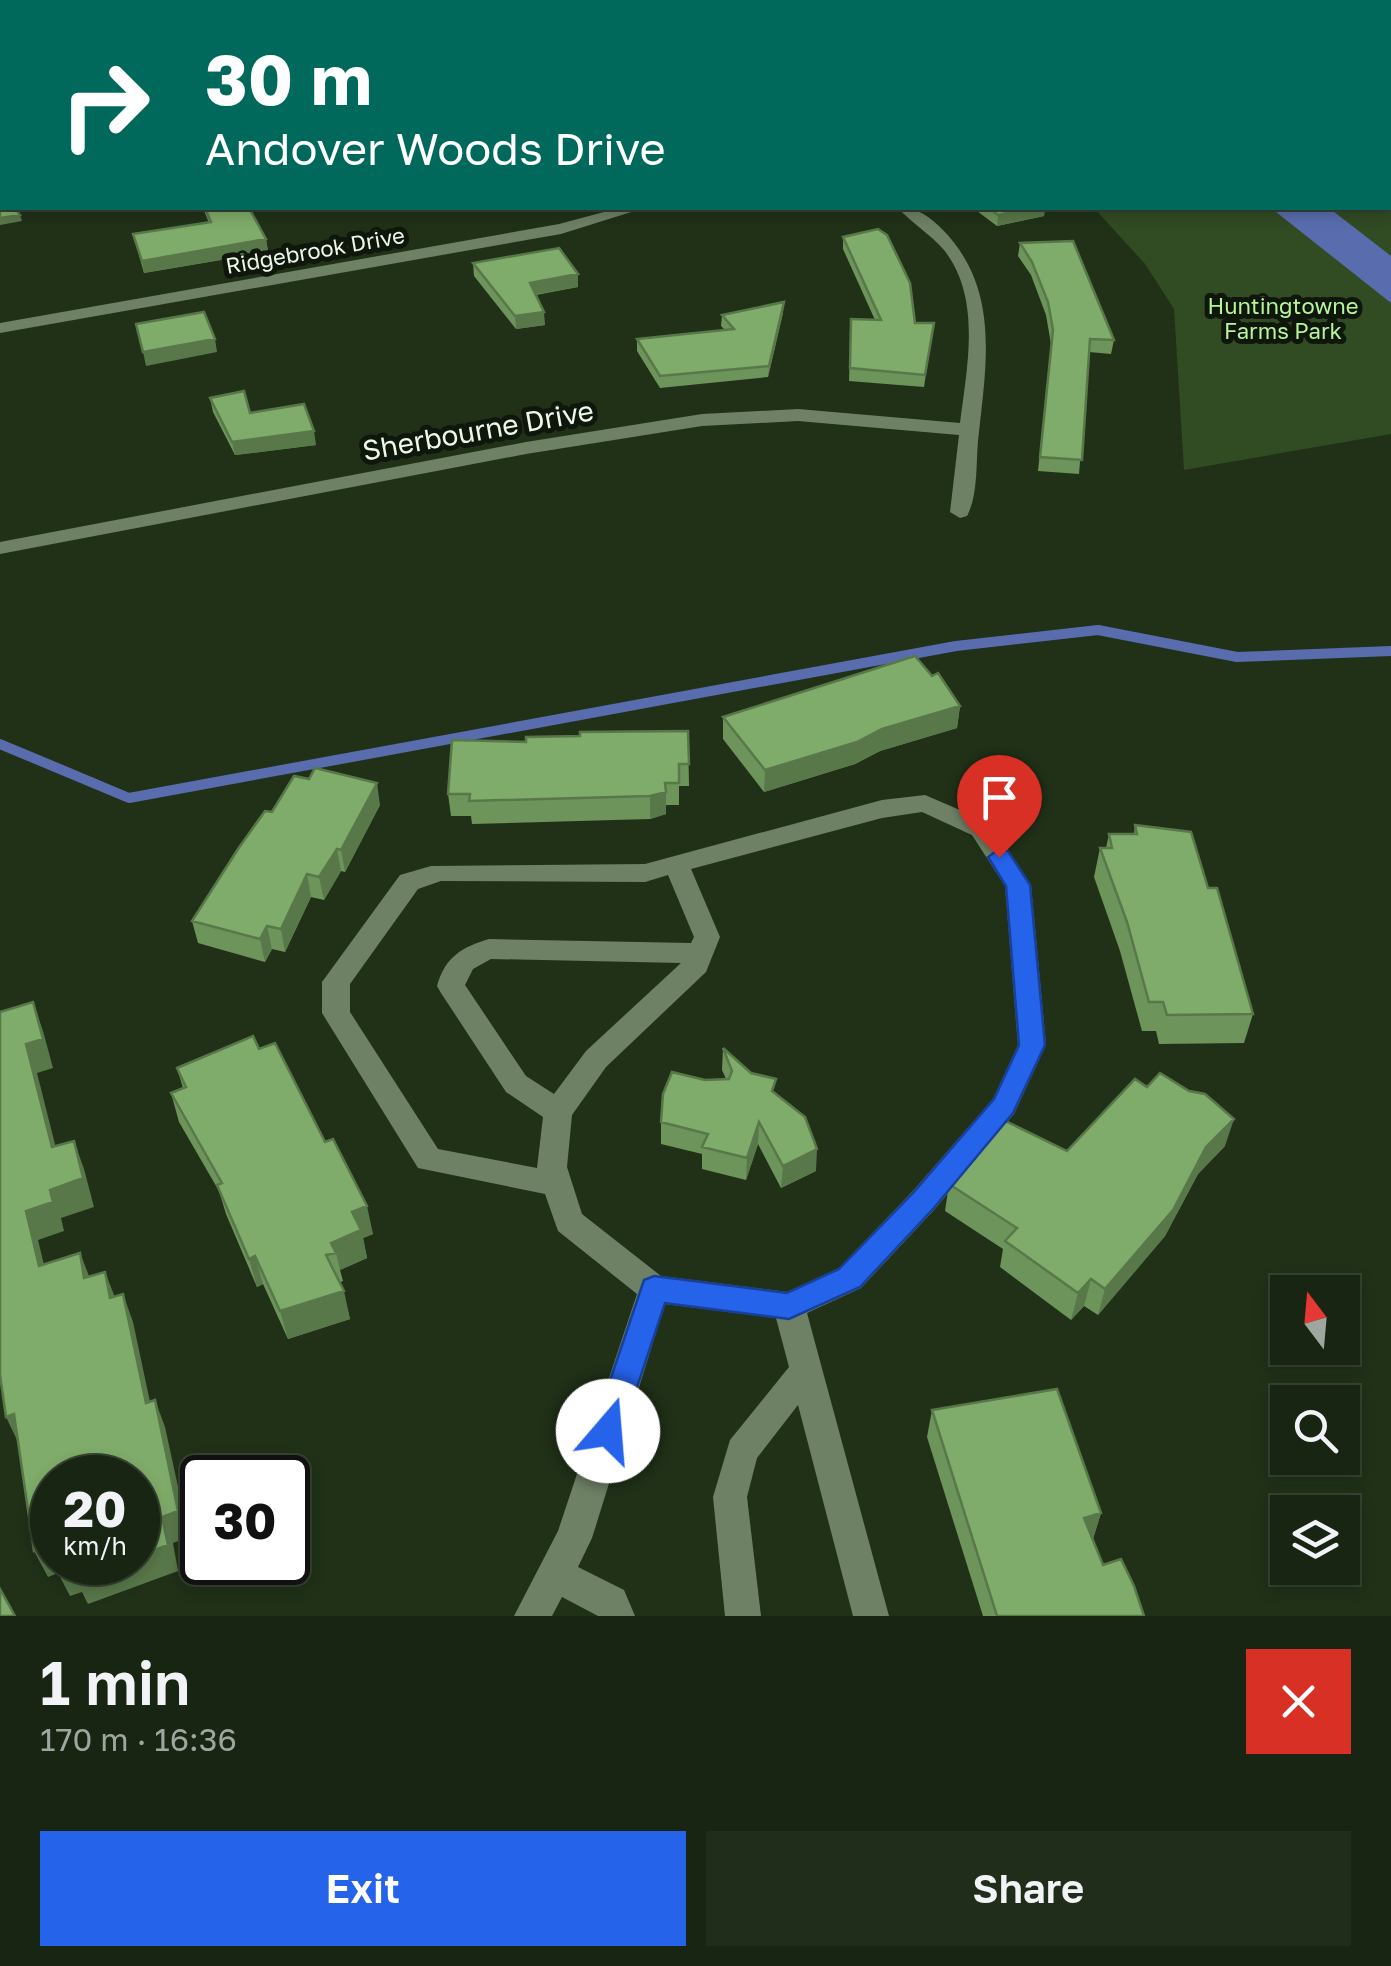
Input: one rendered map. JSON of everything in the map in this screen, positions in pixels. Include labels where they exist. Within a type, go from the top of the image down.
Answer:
[{"type":"street","name":"Ridgebrook Drive","points":[[0,328],[561,229],[629,210]]},
{"type":"street","points":[[908,210],[952,248],[974,294],[980,336],[960,512]]},
{"type":"street","name":"Sherbourne Drive","points":[[0,548],[526,448],[702,420],[798,415],[970,430]]},
{"type":"street","points":[[558,1184],[459,1168],[429,1159],[336,1013],[336,982],[410,882],[440,872],[645,873],[676,864],[882,808],[925,803],[981,829],[1018,885],[1032,1045],[1004,1106],[923,1201],[850,1278],[789,1306],[654,1289],[569,1222],[558,1184],[552,1167],[558,1112],[596,1059],[696,965],[701,953],[707,937],[676,864]]},
{"type":"street","points":[[558,1112],[516,1084],[451,986],[454,970],[466,957],[489,949],[701,953]]},
{"type":"street","points":[[532,1616],[574,1538],[654,1289]]},
{"type":"street","points":[[789,1306],[871,1616]]},
{"type":"street","points":[[742,1616],[730,1497],[742,1450],[806,1370]]},
{"type":"street","points":[[554,1574],[611,1604],[617,1616]]},
{"type":"green space","name":"Huntingtowne Farms Park","points":[[1096,210],[1391,210],[1391,434],[1184,470],[1174,309],[1145,264]]},
{"type":"water","points":[[1274,210],[1332,210],[1391,256],[1391,303]]},
{"type":"building","points":[[0,210],[16,210],[20,215],[0,218]]},
{"type":"building","points":[[206,210],[250,210],[266,239],[142,261],[133,234],[211,222]]},
{"type":"building","points":[[992,210],[1021,210],[998,215]]},
{"type":"building","points":[[878,229],[887,235],[910,283],[915,323],[934,323],[925,375],[850,368],[851,319],[881,320],[843,237]]},
{"type":"building","points":[[1073,241],[1114,340],[1090,339],[1082,460],[1040,457],[1053,330],[1048,302],[1020,243]]},
{"type":"building","points":[[559,248],[578,274],[530,283],[544,312],[515,316],[473,263]]},
{"type":"building","points":[[784,302],[769,366],[660,376],[637,339],[734,329],[722,315]]},
{"type":"building","points":[[204,312],[215,339],[143,352],[136,324]]},
{"type":"building","points":[[244,391],[250,413],[304,404],[314,431],[232,442],[210,398]]},
{"type":"building","points":[[915,656],[932,676],[938,673],[960,706],[765,770],[723,717]]},
{"type":"building","points":[[688,731],[689,764],[679,764],[679,783],[665,783],[666,792],[650,796],[469,801],[470,794],[448,794],[452,740],[526,742],[526,737],[580,736],[580,732]]},
{"type":"building","points":[[315,768],[377,783],[341,850],[337,849],[319,877],[307,874],[281,929],[267,926],[260,939],[192,921],[265,811],[272,812],[294,776],[309,779]]},
{"type":"building","points":[[1135,825],[1191,832],[1208,888],[1217,888],[1253,1014],[1167,1015],[1163,1002],[1149,1002],[1127,922],[1100,848],[1112,848],[1109,834],[1137,834]]},
{"type":"building","points":[[33,1002],[43,1039],[26,1044],[52,1147],[74,1141],[83,1178],[50,1190],[53,1202],[26,1211],[39,1266],[80,1253],[84,1278],[105,1272],[110,1298],[123,1294],[146,1403],[155,1400],[178,1511],[162,1517],[168,1545],[160,1548],[160,1455],[30,1455],[30,1524],[14,1414],[6,1417],[0,1375],[0,1012]]},
{"type":"building","points":[[253,1036],[259,1049],[275,1043],[325,1142],[333,1139],[367,1206],[352,1212],[361,1230],[331,1243],[336,1253],[326,1255],[344,1291],[280,1311],[255,1256],[249,1259],[217,1185],[222,1183],[171,1093],[186,1087],[177,1068]]},
{"type":"building","points":[[723,1048],[751,1073],[776,1079],[772,1091],[805,1117],[817,1149],[783,1166],[759,1122],[747,1158],[702,1147],[708,1134],[661,1122],[663,1094],[672,1072],[705,1080],[729,1079],[732,1071]]},
{"type":"building","points":[[1160,1073],[1189,1091],[1205,1094],[1234,1119],[1206,1147],[1173,1210],[1105,1289],[1091,1279],[1078,1293],[1005,1241],[1017,1228],[949,1184],[999,1118],[1067,1151],[1135,1079],[1147,1087]]},
{"type":"building","points":[[1057,1389],[1101,1513],[1084,1518],[1103,1565],[1121,1559],[1144,1616],[997,1616],[932,1410]]},
{"type":"building","points":[[0,1589],[15,1616],[0,1616]]},
{"type":"waterway","points":[[0,744],[129,798],[956,646],[1098,630],[1237,657],[1391,651]]},
{"type":"route","points":[[608,1431],[654,1289],[789,1306],[850,1278],[923,1201],[1004,1106],[1032,1045],[1018,885],[999,857]]}]
